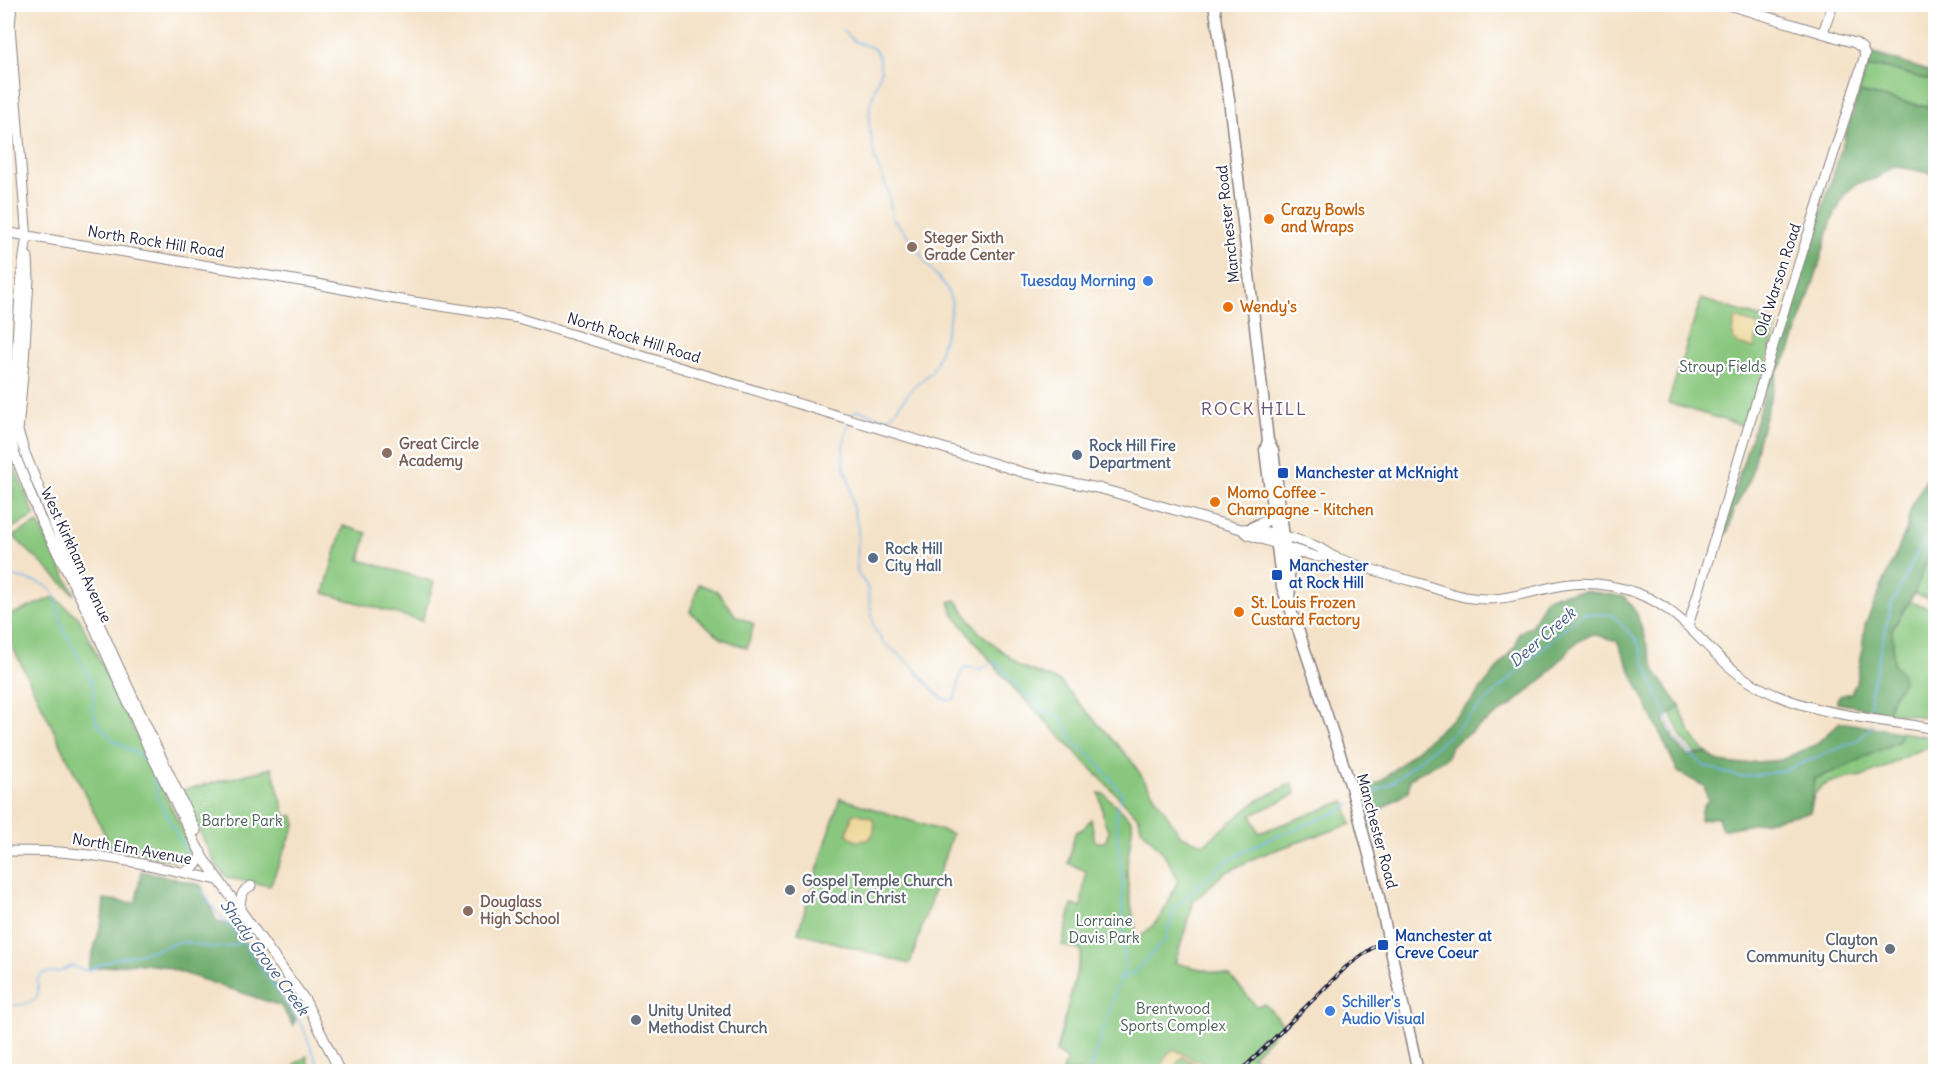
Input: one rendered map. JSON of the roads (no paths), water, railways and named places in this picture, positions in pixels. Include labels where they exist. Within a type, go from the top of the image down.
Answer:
[{"type":"main road","name":"Manchester Road","points":[[1214,4],[1229,99],[1268,441],[1273,450],[1282,587],[1353,793],[1418,1071]]},
{"type":"main road","name":"Manchester Road","points":[[1268,441],[1265,450],[1272,510],[1288,564],[1289,602]]},
{"type":"main road","points":[[1246,528],[1266,521],[1272,510]]},
{"type":"main road","points":[[1288,564],[1292,556],[1301,552]]},
{"type":"street","name":"West Kirkham Avenue","points":[[12,4],[11,36],[29,279],[18,431],[50,515],[208,855],[209,864]]},
{"type":"street","name":"Old Warson Road","points":[[1688,626],[1778,331],[1865,60],[1864,50],[1859,45],[1823,32],[1725,4]]},
{"type":"street","points":[[1823,32],[1833,4]]},
{"type":"street","name":"North Rock Hill Road","points":[[4,232],[518,318],[1025,473],[1102,489],[1246,528],[1280,541]]},
{"type":"street","name":"West Kirkham Avenue","points":[[27,236],[21,278],[10,436],[15,455],[40,518],[88,613],[149,750],[201,852],[218,880],[304,1000],[340,1071]]},
{"type":"street","points":[[1280,541],[1317,557],[1332,556]]},
{"type":"street","points":[[1280,541],[1320,548],[1332,556],[1465,597],[1491,600],[1516,597],[1563,585],[1586,583],[1613,586],[1666,608],[1744,678],[1773,695],[1806,707],[1935,729]]},
{"type":"street","name":"North Elm Avenue","points":[[4,851],[60,852],[101,857],[218,880]]},
{"type":"street","points":[[183,872],[196,866],[201,852]]},
{"type":"street","points":[[240,910],[241,895],[251,886]]},
{"type":"waterway","points":[[842,30],[854,41],[873,48],[878,54],[881,70],[870,104],[869,124],[875,160],[888,190],[892,218],[913,241],[925,262],[946,287],[952,302],[948,325],[931,372],[912,389],[890,417],[883,418],[858,410],[851,415]]},
{"type":"waterway","points":[[849,422],[843,446],[844,466],[850,484],[858,528],[857,570],[867,586],[874,627],[883,642],[910,664],[938,695],[948,701],[955,699],[960,675],[965,667],[982,669],[991,663],[997,663],[1012,681],[1043,710],[1061,717],[1074,742],[1092,757],[1121,791],[1122,797],[1117,806],[1116,821],[1122,878],[1124,972],[1119,980]]},
{"type":"waterway","name":"Deer Creek","points":[[1872,716],[1871,691],[1891,606],[1922,543],[1936,524]]},
{"type":"waterway","name":"Shady Grove Creek","points":[[4,572],[13,577],[45,585],[54,593],[62,627],[92,682],[94,696],[92,708],[97,723],[113,740],[141,756],[149,764],[154,776],[157,797],[190,859]]},
{"type":"waterway","name":"Deer Creek","points":[[1359,801],[1393,782],[1456,729],[1583,613],[1612,615],[1636,639],[1678,741],[1704,766],[1740,777],[1783,771],[1858,740],[1871,728],[1872,723]]},
{"type":"waterway","name":"Deer Creek","points":[[1089,1072],[1119,981],[1133,973],[1166,939],[1174,908],[1222,864],[1264,841],[1333,814],[1352,804]]},
{"type":"waterway","name":"Shady Grove Creek","points":[[202,890],[211,905],[243,942],[302,1026],[321,1072]]},
{"type":"waterway","points":[[4,1006],[33,1001],[38,994],[38,978],[43,973],[59,972],[72,966],[87,971],[114,959],[176,943],[186,942],[211,948],[227,947],[243,942]]},
{"type":"railway","points":[[1240,1072],[1346,967],[1376,945]]},
{"type":"place","name":"Crazy Bowls and Wraps","points":[[1269,219]]},
{"type":"place","name":"Steger Sixth Grade Center","points":[[912,247]]},
{"type":"place","name":"Tuesday Morning","points":[[1148,281]]},
{"type":"place","name":"Wendy's","points":[[1228,307]]},
{"type":"place","name":"Great Circle Academy","points":[[387,453]]},
{"type":"place","name":"Rock Hill Fire Department","points":[[1077,455]]},
{"type":"place","name":"Manchester at McKnight","points":[[1283,473]]},
{"type":"place","name":"Momo Coffee - Champagne - Kitchen","points":[[1215,502]]},
{"type":"place","name":"Rock Hill City Hall","points":[[873,558]]},
{"type":"place","name":"Manchester at Rock Hill","points":[[1277,575]]},
{"type":"place","name":"St. Louis Frozen Custard Factory","points":[[1239,612]]},
{"type":"place","name":"Gospel Temple Church of God in Christ","points":[[790,890]]},
{"type":"place","name":"Douglass High School","points":[[468,911]]},
{"type":"place","name":"Manchester at Creve Coeur","points":[[1383,945]]},
{"type":"place","name":"Clayton Community Church","points":[[1890,949]]},
{"type":"place","name":"Schiller's Audio Visual","points":[[1330,1011]]},
{"type":"place","name":"Unity United Methodist Church","points":[[636,1020]]},
{"type":"district","name":"ROCK HILL","points":[[1254,409]]},
{"type":"park label","name":"Stroup Fields","points":[[1723,367]]},
{"type":"park label","name":"Barbre Park","points":[[242,821]]},
{"type":"park label","name":"Lorraine Davis Park","points":[[1104,930]]},
{"type":"park label","name":"Brentwood Sports Complex","points":[[1173,1018]]}]
